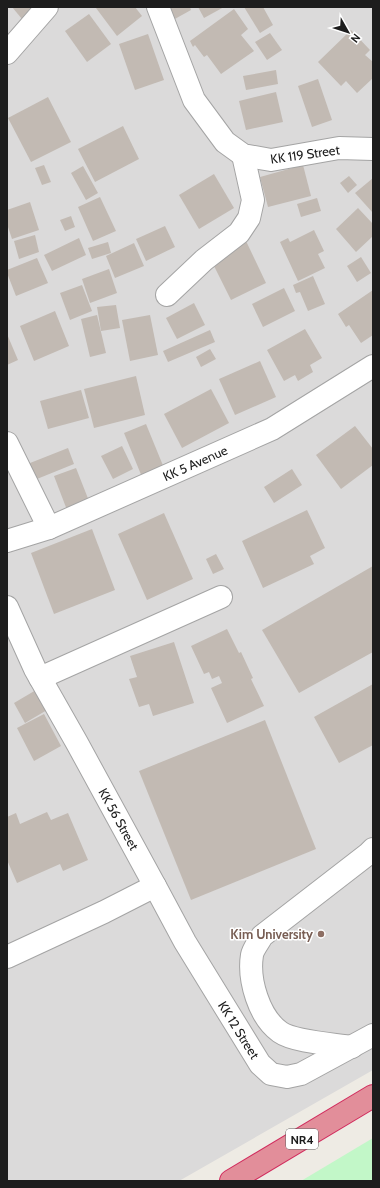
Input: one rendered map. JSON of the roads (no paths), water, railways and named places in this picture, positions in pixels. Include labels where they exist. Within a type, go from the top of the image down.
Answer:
[{"type":"highway","name":"NR4","points":[[231,1181],[373,1096]]},
{"type":"street","points":[[7,53],[47,7]]},
{"type":"street","name":"KK 119 Street","points":[[158,7],[194,100],[225,142],[243,155],[271,160],[339,148],[373,149]]},
{"type":"street","points":[[167,295],[204,260],[239,233],[249,218],[253,200],[243,155]]},
{"type":"street","name":"KK 5 Avenue","points":[[7,541],[49,528],[272,429],[373,366]]},
{"type":"street","points":[[7,443],[49,528]]},
{"type":"street","points":[[40,678],[221,597]]},
{"type":"street","name":"KK 56 Street","points":[[7,608],[40,678],[155,886]]},
{"type":"street","points":[[352,1046],[298,1040],[281,1033],[268,1019],[258,1001],[252,980],[252,954],[262,936],[373,849]]},
{"type":"street","points":[[7,957],[104,912],[155,886]]},
{"type":"street","name":"KK 12 Street","points":[[155,886],[189,949],[260,1064],[271,1074],[287,1077],[301,1074],[373,1035]]},
{"type":"place","name":"Kim University","points":[[321,934]]}]
